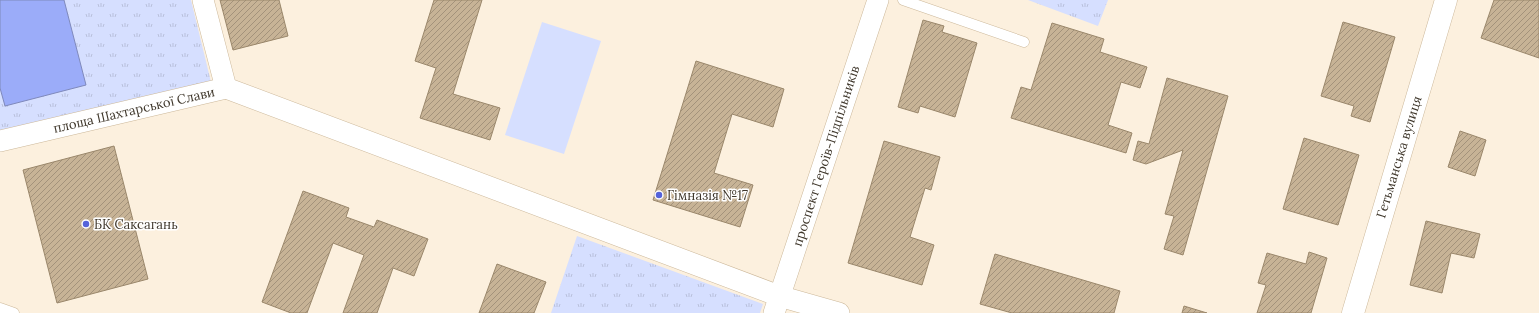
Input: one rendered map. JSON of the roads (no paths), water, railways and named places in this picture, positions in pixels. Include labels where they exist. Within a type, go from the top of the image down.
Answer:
[{"type":"street","name":"площа Шахтарської Слави","points":[[0,141],[226,88],[203,0]]},
{"type":"street","name":"проспект Героїв-Підпільників","points":[[777,304],[878,0]]},
{"type":"street","name":"Гетьманська вулиця","points":[[1353,313],[1446,0]]},
{"type":"street","points":[[226,88],[777,304],[839,313]]},
{"type":"lane","points":[[903,0],[1024,42]]},
{"type":"lane","points":[[0,308],[14,313]]},
{"type":"water","points":[[0,0],[64,0],[86,85],[5,106],[0,88]]},
{"type":"place","name":"Гімназія №17","points":[[659,195]]},
{"type":"place","name":"БК Саксагань","points":[[86,224]]}]
